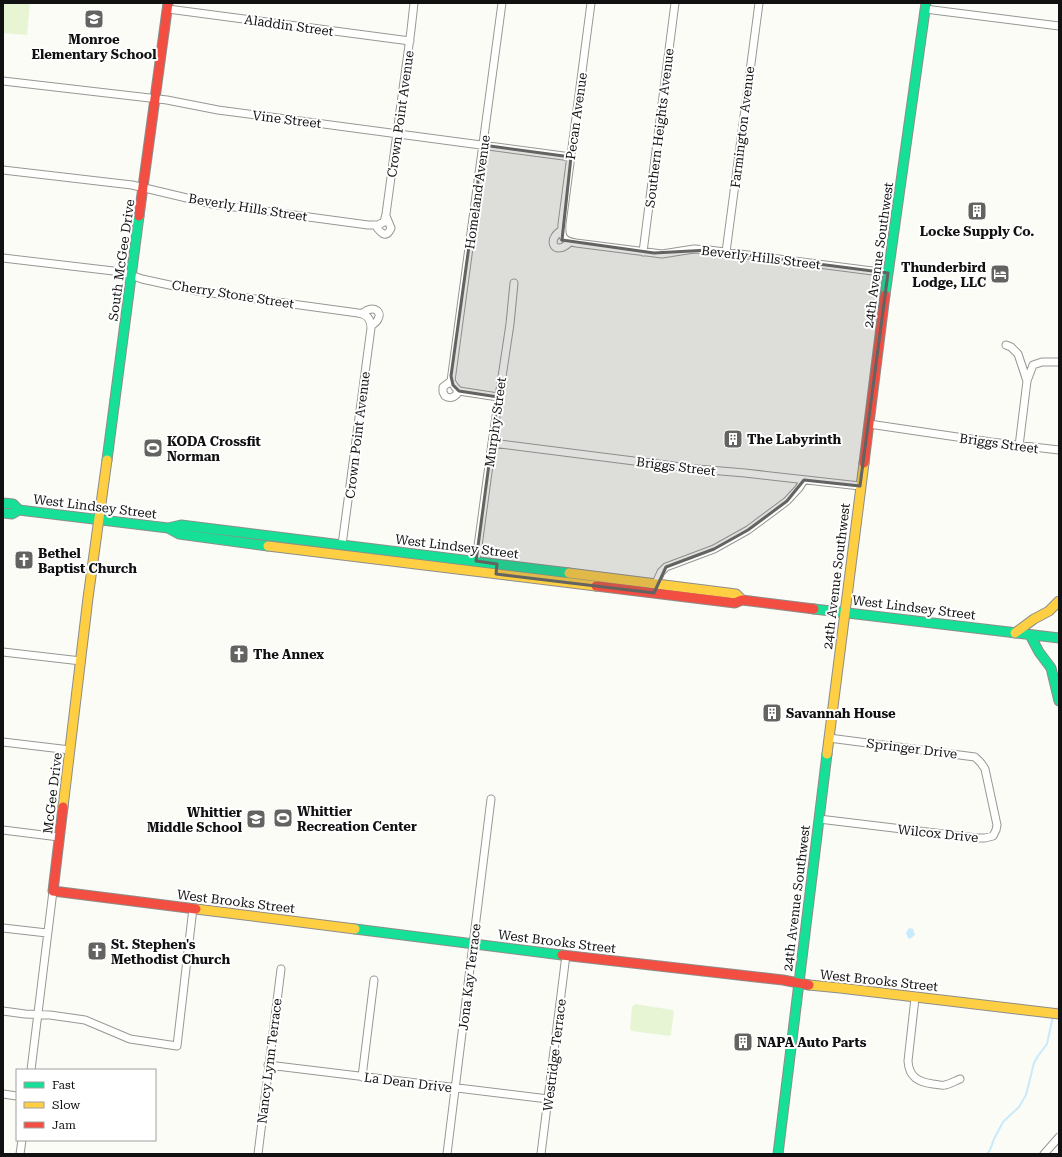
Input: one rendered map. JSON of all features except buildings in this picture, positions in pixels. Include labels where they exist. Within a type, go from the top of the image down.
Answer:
[{"type":"main road","name":"South McGee Drive","points":[[99,520],[168,6]]},
{"type":"main road","name":"24th Avenue Southwest","points":[[778,1154],[860,486],[888,273],[926,6]]},
{"type":"main road","name":"West Lindsey Street","points":[[3,503],[13,504],[19,510]]},
{"type":"main road","name":"West Lindsey Street","points":[[3,513],[12,514],[19,510],[168,528],[181,525],[736,594],[742,600]]},
{"type":"main road","name":"McGee Drive","points":[[52,891],[99,520]]},
{"type":"main road","name":"West Lindsey Street","points":[[168,528],[179,534],[682,597],[735,603],[742,600],[1059,638]]},
{"type":"main road","points":[[262,545],[263,535]]},
{"type":"main road","points":[[286,548],[288,538]]},
{"type":"main road","points":[[469,570],[473,561]]},
{"type":"main road","points":[[496,574],[497,564]]},
{"type":"main road","points":[[654,593],[656,584]]},
{"type":"main road","points":[[682,597],[683,587]]},
{"type":"main road","points":[[1015,633],[1034,619],[1044,615],[1055,606],[1059,600]]},
{"type":"main road","points":[[1030,635],[1039,652],[1051,668],[1059,701]]},
{"type":"main road","name":"West Brooks Street","points":[[52,891],[566,955],[777,979],[819,987],[840,988],[1059,1014]]},
{"type":"street","name":"Crown Point Avenue","points":[[378,224],[384,222],[386,216],[414,3]]},
{"type":"street","name":"Homeland Avenue","points":[[498,397],[457,390],[457,394],[452,398],[445,396],[443,388],[451,381],[502,3]]},
{"type":"street","name":"Pecan Avenue","points":[[562,230],[553,237],[554,246],[560,248],[563,248],[567,240],[562,230],[570,157],[591,3]]},
{"type":"street","name":"Southern Heights Avenue","points":[[643,252],[675,3]]},
{"type":"street","name":"Farmington Avenue","points":[[726,252],[759,3]]},
{"type":"street","name":"Aladdin Street","points":[[168,6],[410,41]]},
{"type":"street","points":[[926,6],[1059,26]]},
{"type":"street","name":"Vine Street","points":[[3,81],[167,100],[218,110],[570,157]]},
{"type":"street","name":"Beverly Hills Street","points":[[3,170],[132,185],[212,204],[378,224],[379,232],[382,234],[389,232],[391,228],[386,216]]},
{"type":"street","name":"Beverly Hills Street","points":[[567,240],[662,254],[702,249],[888,273]]},
{"type":"street","name":"Cherry Stone Street","points":[[3,258],[122,272],[197,291],[365,315]]},
{"type":"street","name":"Murphy Street","points":[[473,561],[510,324],[514,283]]},
{"type":"street","name":"Crown Point Avenue","points":[[342,545],[371,326],[371,321],[365,315],[367,310],[376,309],[378,311],[379,319],[371,326]]},
{"type":"street","points":[[1006,345],[1011,347],[1018,354],[1027,381]]},
{"type":"street","points":[[1020,446],[1027,381],[1033,365],[1042,362],[1059,362]]},
{"type":"street","points":[[451,381],[457,390]]},
{"type":"street","name":"Briggs Street","points":[[869,424],[1020,446],[1059,450]]},
{"type":"street","name":"Briggs Street","points":[[492,443],[697,469],[860,486]]},
{"type":"street","points":[[656,584],[661,572],[666,567],[714,549],[748,530],[787,501],[804,480]]},
{"type":"street","points":[[3,652],[81,661]]},
{"type":"street","name":"Springer Drive","points":[[829,738],[971,756],[977,758],[986,774]]},
{"type":"street","points":[[3,742],[70,750]]},
{"type":"street","name":"Wilcox Drive","points":[[818,819],[977,838],[990,838],[995,834],[997,825],[986,774]]},
{"type":"street","name":"Jona Kay Terrace","points":[[447,1154],[491,799]]},
{"type":"street","points":[[3,830],[59,837]]},
{"type":"street","name":"McGee Drive","points":[[30,1069],[52,891]]},
{"type":"street","points":[[3,1011],[86,1020],[130,1039],[177,1046],[193,908]]},
{"type":"street","points":[[3,928],[47,933]]},
{"type":"street","name":"Westridge Terrace","points":[[541,1154],[566,955]]},
{"type":"street","name":"Nancy Lynn Terrace","points":[[258,1154],[281,969]]},
{"type":"street","points":[[362,1076],[374,980]]},
{"type":"street","points":[[915,998],[908,1061],[908,1067],[911,1073],[918,1080],[944,1085],[960,1079]]},
{"type":"street","name":"La Dean Drive","points":[[268,1065],[548,1099]]},
{"type":"street","points":[[3,1094],[16,1096]]},
{"type":"street","points":[[1044,1154],[1059,1137]]},
{"type":"street","points":[[20,1154],[22,1141]]},
{"type":"highlighted area","points":[[483,145],[571,157],[562,240],[654,253],[709,250],[888,273],[860,486],[804,480],[787,501],[748,530],[714,549],[666,567],[654,593],[496,574],[497,564],[476,561],[498,397],[459,391],[453,385],[451,376]]},
{"type":"green space","points":[[3,3],[30,3],[27,35],[3,33]]},
{"type":"green space","points":[[635,1004],[673,1010],[674,1012],[670,1036],[632,1031],[630,1029],[632,1007]]},
{"type":"water","points":[[909,928],[913,929],[915,935],[910,939],[906,933]]},
{"type":"waterway","points":[[1056,1011],[1059,1006]]},
{"type":"waterway","points":[[987,1154],[1003,1122],[1019,1107],[1026,1095],[1034,1063],[1047,1044],[1053,1016]]},
{"type":"traffic: fast","points":[[885,295],[926,3]]},
{"type":"traffic: fast","points":[[107,460],[139,216]]},
{"type":"traffic: fast","points":[[3,503],[13,504],[19,510]]},
{"type":"traffic: fast","points":[[3,513],[12,514],[19,510],[168,528],[179,534],[268,546]]},
{"type":"traffic: fast","points":[[168,528],[181,525],[569,573]]},
{"type":"traffic: fast","points":[[814,609],[1059,638]]},
{"type":"traffic: fast","points":[[1030,635],[1039,652],[1051,668],[1059,701]]},
{"type":"traffic: fast","points":[[778,1154],[827,754]]},
{"type":"traffic: fast","points":[[355,929],[562,955]]},
{"type":"traffic: slow","points":[[63,807],[88,598],[107,460]]},
{"type":"traffic: slow","points":[[827,754],[864,463]]},
{"type":"traffic: slow","points":[[268,546],[596,586]]},
{"type":"traffic: slow","points":[[569,573],[736,594],[742,600]]},
{"type":"traffic: slow","points":[[1015,633],[1034,619],[1049,611],[1059,601]]},
{"type":"traffic: slow","points":[[196,909],[355,929]]},
{"type":"traffic: slow","points":[[809,985],[1059,1014]]},
{"type":"traffic: jam","points":[[139,216],[168,3]]},
{"type":"traffic: jam","points":[[864,463],[885,295]]},
{"type":"traffic: jam","points":[[596,586],[735,603],[742,600],[814,609]]},
{"type":"traffic: jam","points":[[63,807],[53,891],[196,909]]},
{"type":"traffic: jam","points":[[562,955],[783,980],[809,985]]},
{"type":"place","name":"Monroe Elementary School","points":[[94,19]]},
{"type":"place","name":"Locke Supply Co.","points":[[977,211]]},
{"type":"place","name":"Thunderbird Lodge, LLC","points":[[1000,274]]},
{"type":"place","name":"The Labyrinth","points":[[733,439]]},
{"type":"place","name":"KODA Crossfit Norman","points":[[153,448]]},
{"type":"place","name":"Bethel Baptist Church","points":[[24,560]]},
{"type":"place","name":"The Annex","points":[[239,654]]},
{"type":"place","name":"Savannah House","points":[[772,713]]},
{"type":"place","name":"Whittier Recreation Center","points":[[283,818]]},
{"type":"place","name":"Whittier Middle School","points":[[256,819]]},
{"type":"place","name":"St. Stephen's Methodist Church","points":[[97,951]]},
{"type":"place","name":"NAPA Auto Parts","points":[[743,1042]]}]
